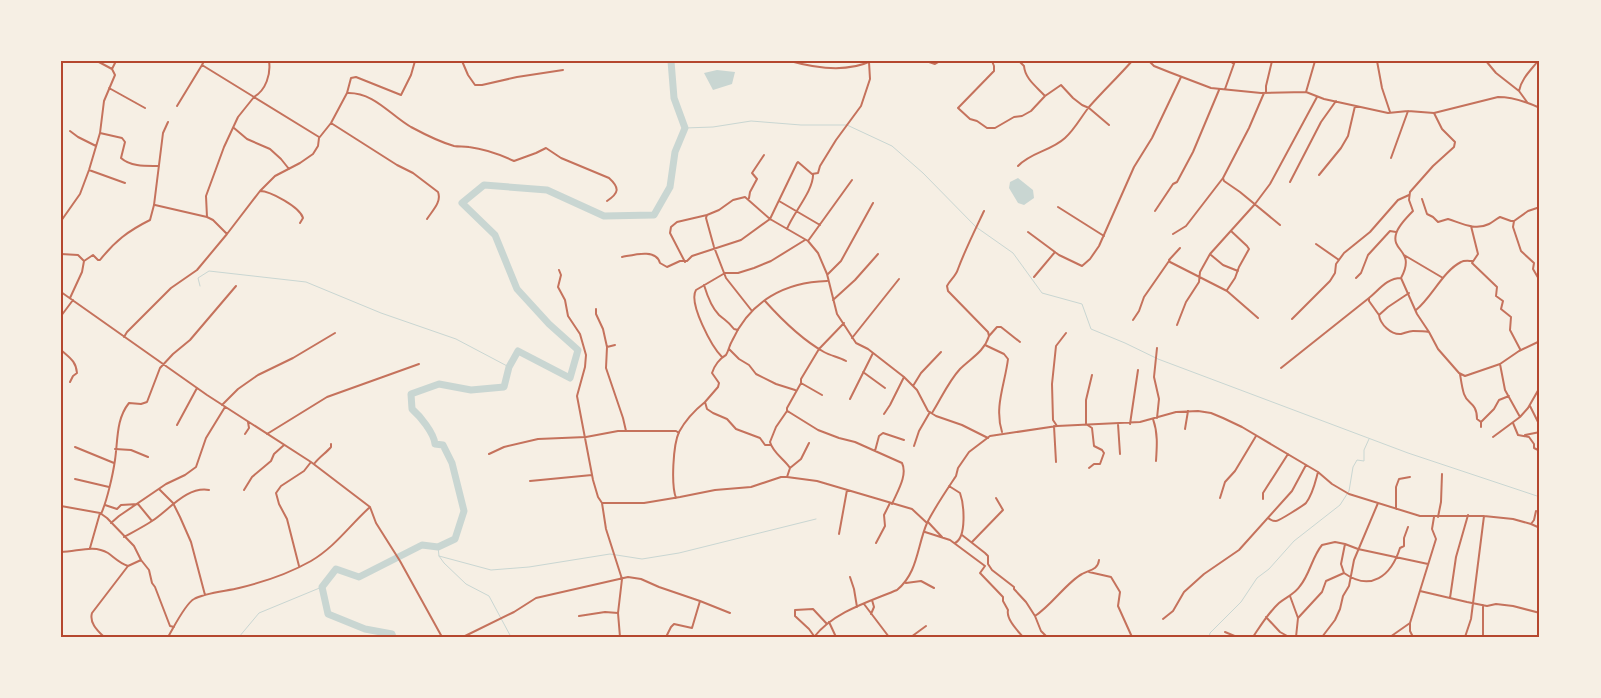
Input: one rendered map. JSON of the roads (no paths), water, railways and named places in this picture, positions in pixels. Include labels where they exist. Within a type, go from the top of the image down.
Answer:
[{"type":"street","points":[[61,221],[80,194],[89,170],[100,133],[104,101],[115,75],[112,69],[98,61]]},
{"type":"street","points":[[112,69],[116,61]]},
{"type":"street","points":[[158,61],[175,61]]},
{"type":"street","points":[[177,106],[204,61]]},
{"type":"street","points":[[208,217],[206,196],[224,147],[238,117],[265,84],[270,70],[268,61]]},
{"type":"street","points":[[124,337],[171,288],[196,270],[260,191],[276,176],[313,154],[318,146],[319,138],[331,123],[348,93],[353,76],[401,95],[411,75],[415,61]]},
{"type":"street","points":[[462,61],[475,85],[563,70]]},
{"type":"street","points":[[790,61],[811,66],[838,68],[855,67],[870,62],[870,80],[862,106],[840,134],[820,166],[818,173],[814,174]]},
{"type":"street","points":[[926,61],[935,64],[940,61]]},
{"type":"street","points":[[992,61],[994,71],[958,108],[970,119],[977,121],[987,128],[995,128],[1014,117],[1022,116],[1031,111],[1060,85],[1082,105],[1089,108],[1109,125]]},
{"type":"street","points":[[1019,61],[1024,66],[1027,78],[1046,96]]},
{"type":"street","points":[[1018,166],[1041,151],[1057,145],[1132,61]]},
{"type":"street","points":[[1149,61],[1154,66],[1220,90],[1265,93],[1306,92],[1317,97],[1390,113],[1408,111],[1434,112],[1506,97],[1527,102],[1540,108]]},
{"type":"street","points":[[1225,90],[1235,63],[1230,61]]},
{"type":"street","points":[[1173,234],[1186,226],[1222,178],[1249,128],[1265,93],[1272,61]]},
{"type":"street","points":[[1306,92],[1315,61]]},
{"type":"street","points":[[1377,61],[1382,88],[1390,113]]},
{"type":"street","points":[[1486,61],[1496,73],[1519,91],[1527,102]]},
{"type":"street","points":[[1519,91],[1525,77],[1538,61]]},
{"type":"street","points":[[202,65],[319,138]]},
{"type":"street","points":[[1028,232],[1055,252],[1082,266],[1090,259],[1104,236],[1134,167],[1152,138],[1181,77]]},
{"type":"street","points":[[109,88],[145,108]]},
{"type":"street","points":[[1155,211],[1173,184],[1177,182],[1193,152],[1220,90]]},
{"type":"street","points":[[348,93],[361,94],[371,99],[388,109],[410,127],[453,146],[468,146],[496,153],[514,161],[546,148],[561,158],[609,178],[615,184],[617,191],[615,196],[607,201]]},
{"type":"street","points":[[1177,325],[1186,302],[1193,293],[1200,278],[1200,272],[1210,254],[1255,204],[1273,180],[1317,97]]},
{"type":"street","points":[[1290,182],[1321,122],[1336,101]]},
{"type":"street","points":[[1318,175],[1341,148],[1348,136],[1356,106]]},
{"type":"street","points":[[1391,158],[1408,111]]},
{"type":"street","points":[[1434,112],[1442,129],[1455,142],[1454,147],[1433,166],[1410,192],[1409,200],[1413,211],[1396,232],[1396,245],[1404,255],[1443,278]]},
{"type":"street","points":[[84,261],[93,255],[100,260],[108,249],[131,229],[150,220],[154,205],[163,133],[168,122]]},
{"type":"street","points":[[331,123],[413,173],[438,192],[440,196],[439,201],[427,219]]},
{"type":"street","points":[[234,128],[247,139],[270,149],[281,158],[289,169]]},
{"type":"street","points":[[70,131],[96,146]]},
{"type":"street","points":[[100,133],[122,138],[124,142],[122,160],[136,165],[159,166]]},
{"type":"street","points":[[749,198],[757,179],[752,172],[764,155]]},
{"type":"street","points":[[622,257],[636,254],[656,255],[660,263],[667,267],[680,261],[685,262],[692,256],[741,240],[770,219],[798,162],[814,174]]},
{"type":"street","points":[[89,170],[125,183]]},
{"type":"street","points":[[787,229],[814,179],[814,174]]},
{"type":"street","points":[[1222,178],[1280,225]]},
{"type":"street","points":[[722,357],[715,351],[708,337],[697,312],[694,294],[704,285],[725,274],[738,273],[754,268],[790,251],[806,240],[822,223],[852,180]]},
{"type":"street","points":[[260,191],[266,191],[297,208],[303,218],[300,223]]},
{"type":"street","points":[[1292,318],[1330,280],[1339,260],[1344,254],[1380,222],[1398,200],[1409,195]]},
{"type":"street","points":[[685,262],[670,232],[671,227],[677,222],[707,215],[719,210],[733,200],[749,198],[770,219],[806,240],[818,253],[827,274],[837,314],[856,343],[873,353],[918,390],[928,411],[988,438]]},
{"type":"street","points":[[1422,199],[1427,214],[1438,222],[1448,219],[1463,226],[1466,224],[1471,226],[1484,225],[1500,217],[1514,221]]},
{"type":"street","points":[[779,201],[820,225],[822,223]]},
{"type":"street","points":[[827,274],[841,260],[873,203]]},
{"type":"street","points":[[154,205],[208,217],[227,234]]},
{"type":"street","points":[[1058,207],[1104,236]]},
{"type":"street","points":[[1540,207],[1528,211],[1514,221],[1513,227],[1521,251],[1534,263],[1533,269],[1540,281]]},
{"type":"street","points":[[984,211],[972,240],[964,252],[957,272],[947,286],[953,296],[988,332],[989,336]]},
{"type":"street","points":[[707,215],[715,250],[725,274],[731,285],[752,311]]},
{"type":"street","points":[[1416,310],[1431,296],[1443,278],[1460,262],[1472,261],[1478,254],[1471,226]]},
{"type":"street","points":[[1227,291],[1249,249],[1231,231]]},
{"type":"street","points":[[1356,278],[1361,273],[1368,255],[1390,231],[1396,232]]},
{"type":"street","points":[[1316,244],[1339,260]]},
{"type":"street","points":[[1133,320],[1144,297],[1180,248]]},
{"type":"street","points":[[1034,276],[1055,252]]},
{"type":"street","points":[[61,254],[78,255],[85,265],[70,298]]},
{"type":"street","points":[[833,300],[855,280],[878,254]]},
{"type":"street","points":[[1210,254],[1224,265],[1238,271]]},
{"type":"street","points":[[1401,278],[1406,267],[1404,255]]},
{"type":"street","points":[[1169,261],[1227,291],[1258,318]]},
{"type":"street","points":[[1472,261],[1477,269],[1497,287],[1496,296],[1503,301],[1501,308],[1511,317],[1510,330],[1520,350]]},
{"type":"street","points":[[559,270],[561,275],[558,287],[565,300],[568,316],[580,334],[586,355],[585,368],[577,396],[592,475],[598,497],[602,503],[606,529],[622,579],[618,613],[620,637]]},
{"type":"street","points":[[1196,274],[1200,272]]},
{"type":"street","points":[[1281,368],[1369,298],[1380,287],[1396,278],[1401,278]]},
{"type":"street","points":[[1401,278],[1438,349],[1465,376],[1500,364],[1520,350],[1540,341]]},
{"type":"street","points":[[852,338],[899,279]]},
{"type":"street","points":[[676,498],[672,471],[678,433],[690,416],[718,387],[719,383],[712,373],[713,369],[722,357],[726,355],[738,330],[752,311],[776,292],[793,286],[828,281]]},
{"type":"street","points":[[704,285],[712,305],[719,315],[728,320],[734,329],[738,330]]},
{"type":"street","points":[[90,548],[100,513],[105,505],[123,412],[130,403],[141,404],[147,402],[160,368],[190,340],[236,286]]},
{"type":"street","points":[[61,292],[222,405],[314,464],[370,507],[376,523],[400,561],[442,637]]},
{"type":"street","points":[[1379,315],[1409,293]]},
{"type":"street","points":[[1369,298],[1380,320],[1393,333],[1429,332]]},
{"type":"street","points":[[61,316],[73,300]]},
{"type":"street","points":[[764,300],[785,324],[820,349],[846,361]]},
{"type":"street","points":[[596,308],[596,314],[603,330],[607,347],[606,368],[626,431]]},
{"type":"street","points":[[770,445],[773,433],[786,411],[795,390],[801,383],[803,375],[820,349],[844,322]]},
{"type":"street","points":[[914,446],[921,427],[949,384],[960,369],[975,357],[997,327],[1001,327],[1020,342]]},
{"type":"street","points":[[222,405],[238,388],[258,375],[293,358],[335,333]]},
{"type":"street","points":[[1056,462],[1052,384],[1056,346],[1066,333]]},
{"type":"street","points":[[985,344],[1004,354],[1008,359],[1000,395],[998,419],[1002,433]]},
{"type":"street","points":[[607,347],[615,345]]},
{"type":"street","points":[[1157,348],[1154,377],[1159,399],[1157,418]]},
{"type":"street","points":[[729,349],[739,359],[749,365],[756,374],[776,384],[795,390]]},
{"type":"street","points":[[61,350],[74,360],[76,367],[77,373],[70,382]]},
{"type":"street","points":[[913,386],[921,373],[941,352]]},
{"type":"street","points":[[850,400],[873,353]]},
{"type":"street","points":[[268,434],[327,397],[419,364]]},
{"type":"street","points":[[1500,364],[1505,390],[1520,417]]},
{"type":"street","points":[[1130,424],[1138,370]]},
{"type":"street","points":[[863,372],[885,388]]},
{"type":"street","points":[[1460,373],[1464,395],[1473,404],[1477,413],[1477,419],[1481,422],[1481,427]]},
{"type":"street","points":[[1086,424],[1086,400],[1092,374]]},
{"type":"street","points":[[884,414],[904,377]]},
{"type":"street","points":[[801,383],[822,395]]},
{"type":"street","points":[[1493,437],[1520,417],[1530,405],[1540,387]]},
{"type":"street","points":[[177,425],[197,388]]},
{"type":"street","points":[[1481,422],[1494,409],[1499,400],[1509,396]]},
{"type":"street","points":[[705,402],[707,409],[727,419],[736,429],[760,438],[765,445],[770,445],[790,468]]},
{"type":"street","points":[[1530,405],[1540,426]]},
{"type":"street","points":[[111,523],[166,484],[185,475],[196,467],[206,438],[225,407]]},
{"type":"street","points":[[786,411],[818,430],[855,442],[898,460],[904,466],[903,476],[884,515],[885,526],[876,543]]},
{"type":"street","points":[[1185,429],[1188,411]]},
{"type":"street","points":[[836,637],[828,623],[814,609],[795,610],[795,616],[809,628],[814,636],[828,623],[836,617],[897,590],[905,583],[914,566],[928,523],[956,476],[958,468],[969,452],[988,438],[1002,433],[1055,426],[1130,424],[1176,412],[1211,413],[1288,454],[1349,494],[1420,516],[1484,516],[1513,519],[1540,528]]},
{"type":"street","points":[[1153,419],[1158,444],[1156,461]]},
{"type":"street","points":[[245,434],[248,430],[248,422]]},
{"type":"street","points":[[1513,423],[1518,435]]},
{"type":"street","points":[[1086,424],[1092,428],[1094,446],[1104,453],[1100,464],[1094,464],[1089,468]]},
{"type":"street","points":[[1118,424],[1120,454]]},
{"type":"street","points":[[489,454],[538,439],[586,437],[626,431],[676,431],[678,433]]},
{"type":"street","points":[[1518,435],[1540,432]]},
{"type":"street","points":[[875,451],[879,436],[883,433],[904,440]]},
{"type":"street","points":[[1518,435],[1529,437],[1534,444],[1534,448],[1540,451]]},
{"type":"street","points":[[1220,498],[1225,482],[1235,471],[1256,436]]},
{"type":"street","points":[[787,478],[790,468],[801,459],[809,443]]},
{"type":"street","points":[[314,464],[332,447],[331,444]]},
{"type":"street","points":[[244,490],[252,477],[272,461],[274,454],[284,445]]},
{"type":"street","points":[[75,447],[114,463]]},
{"type":"street","points":[[115,449],[131,450],[148,458]]},
{"type":"street","points":[[1263,499],[1263,493],[1288,454]]},
{"type":"street","points":[[299,567],[287,519],[279,504],[276,493],[281,486],[304,471],[311,462]]},
{"type":"street","points":[[1163,619],[1173,611],[1189,588],[1213,567],[1239,550],[1292,491],[1306,465]]},
{"type":"street","points":[[1268,517],[1272,521],[1276,521],[1299,509],[1306,503],[1313,492],[1318,472]]},
{"type":"street","points":[[1438,516],[1441,502],[1442,474]]},
{"type":"street","points":[[530,481],[592,475]]},
{"type":"street","points":[[1396,509],[1396,487],[1399,479],[1410,476]]},
{"type":"street","points":[[602,503],[644,503],[716,490],[751,486],[781,477],[817,481],[912,509],[943,538]]},
{"type":"street","points":[[75,479],[109,487]]},
{"type":"street","points":[[949,486],[962,497],[964,522],[962,536],[959,541],[955,542]]},
{"type":"street","points":[[159,489],[173,503],[191,542],[205,595]]},
{"type":"street","points":[[124,537],[152,521],[173,503],[193,490],[209,490]]},
{"type":"street","points":[[839,534],[848,490]]},
{"type":"street","points":[[972,542],[1003,510],[996,498]]},
{"type":"street","points":[[1322,637],[1340,609],[1358,549],[1378,503]]},
{"type":"street","points":[[105,505],[117,509],[121,505],[138,504]]},
{"type":"street","points":[[138,504],[152,521]]},
{"type":"street","points":[[61,506],[100,513],[134,546],[149,570],[152,583],[170,626],[175,627]]},
{"type":"street","points":[[168,637],[193,600],[205,595],[254,585],[299,567],[325,552],[370,507]]},
{"type":"street","points":[[1531,524],[1536,511]]},
{"type":"street","points":[[1450,599],[1456,557],[1468,515]]},
{"type":"street","points":[[1465,637],[1471,619],[1481,552],[1484,516]]},
{"type":"street","points":[[1413,637],[1410,631],[1410,623],[1436,539],[1432,529],[1434,517]]},
{"type":"street","points":[[1344,544],[1341,564],[1344,573],[1355,580],[1377,580],[1388,572],[1400,548],[1404,546],[1404,538],[1408,527]]},
{"type":"street","points":[[925,532],[955,542],[986,566],[980,573],[1003,597],[1008,610],[1007,614],[1023,637]]},
{"type":"street","points":[[962,536],[986,553],[988,564],[992,570],[1014,587],[1026,602],[1041,630],[1047,637]]},
{"type":"street","points":[[1254,636],[1266,616],[1301,585],[1322,545],[1335,542],[1358,549],[1396,556],[1417,563],[1428,564]]},
{"type":"street","points":[[61,552],[90,548],[107,553],[116,561],[128,566]]},
{"type":"street","points":[[104,637],[94,625],[91,617],[92,613],[128,566],[141,560]]},
{"type":"street","points":[[1035,616],[1076,578],[1094,569],[1099,560]]},
{"type":"street","points":[[1088,572],[1111,577],[1120,592],[1118,606],[1132,637]]},
{"type":"street","points":[[1298,618],[1322,592],[1326,580],[1344,573]]},
{"type":"street","points":[[850,577],[857,607]]},
{"type":"street","points":[[463,637],[514,612],[536,598],[622,579],[641,579],[651,582],[659,587],[730,613]]},
{"type":"street","points":[[905,583],[921,581],[934,588]]},
{"type":"street","points":[[1419,591],[1450,599],[1483,605],[1513,606],[1540,613]]},
{"type":"street","points":[[1290,595],[1298,618],[1296,637]]},
{"type":"street","points":[[871,614],[874,607],[872,600]]},
{"type":"street","points":[[666,637],[674,624],[692,628],[700,601]]},
{"type":"street","points":[[864,604],[888,637]]},
{"type":"street","points":[[1483,605],[1483,637]]},
{"type":"street","points":[[579,616],[605,612],[618,613]]},
{"type":"street","points":[[1266,616],[1267,620],[1280,632],[1289,637]]},
{"type":"street","points":[[1390,637],[1410,623]]},
{"type":"street","points":[[911,637],[926,626]]},
{"type":"street","points":[[1538,637],[1540,628]]},
{"type":"street","points":[[1225,632],[1237,637]]},
{"type":"waterway","points":[[393,637],[392,634],[365,629],[328,614],[322,587],[336,569],[359,577],[422,545],[438,547],[455,539],[464,511],[452,463],[443,445],[435,444],[423,420],[412,409],[411,394],[439,384],[471,390],[504,387],[509,367],[518,351],[570,378],[578,350],[549,324],[517,289],[495,235],[462,203],[484,185],[547,190],[604,216],[654,215],[670,187],[675,152],[685,128],[674,98],[671,61]]},
{"type":"waterway","points":[[685,128],[713,127],[751,121],[801,125],[847,125],[892,146],[923,173],[976,227],[1013,253],[1042,293],[1082,304],[1091,329],[1158,359],[1408,453],[1540,497]]},
{"type":"waterway","points":[[200,286],[198,278],[209,271],[306,282],[381,313],[456,339],[509,367]]},
{"type":"waterway","points":[[1209,637],[1210,633],[1241,602],[1257,578],[1269,569],[1294,541],[1340,505],[1349,491],[1353,467],[1357,460],[1364,461],[1364,450],[1369,439]]},
{"type":"waterway","points":[[439,556],[491,570],[529,567],[610,554],[642,559],[679,553],[816,519]]},
{"type":"waterway","points":[[438,547],[439,556],[444,563],[466,584],[489,596],[511,637]]},
{"type":"waterway","points":[[239,637],[259,613],[322,587]]}]
